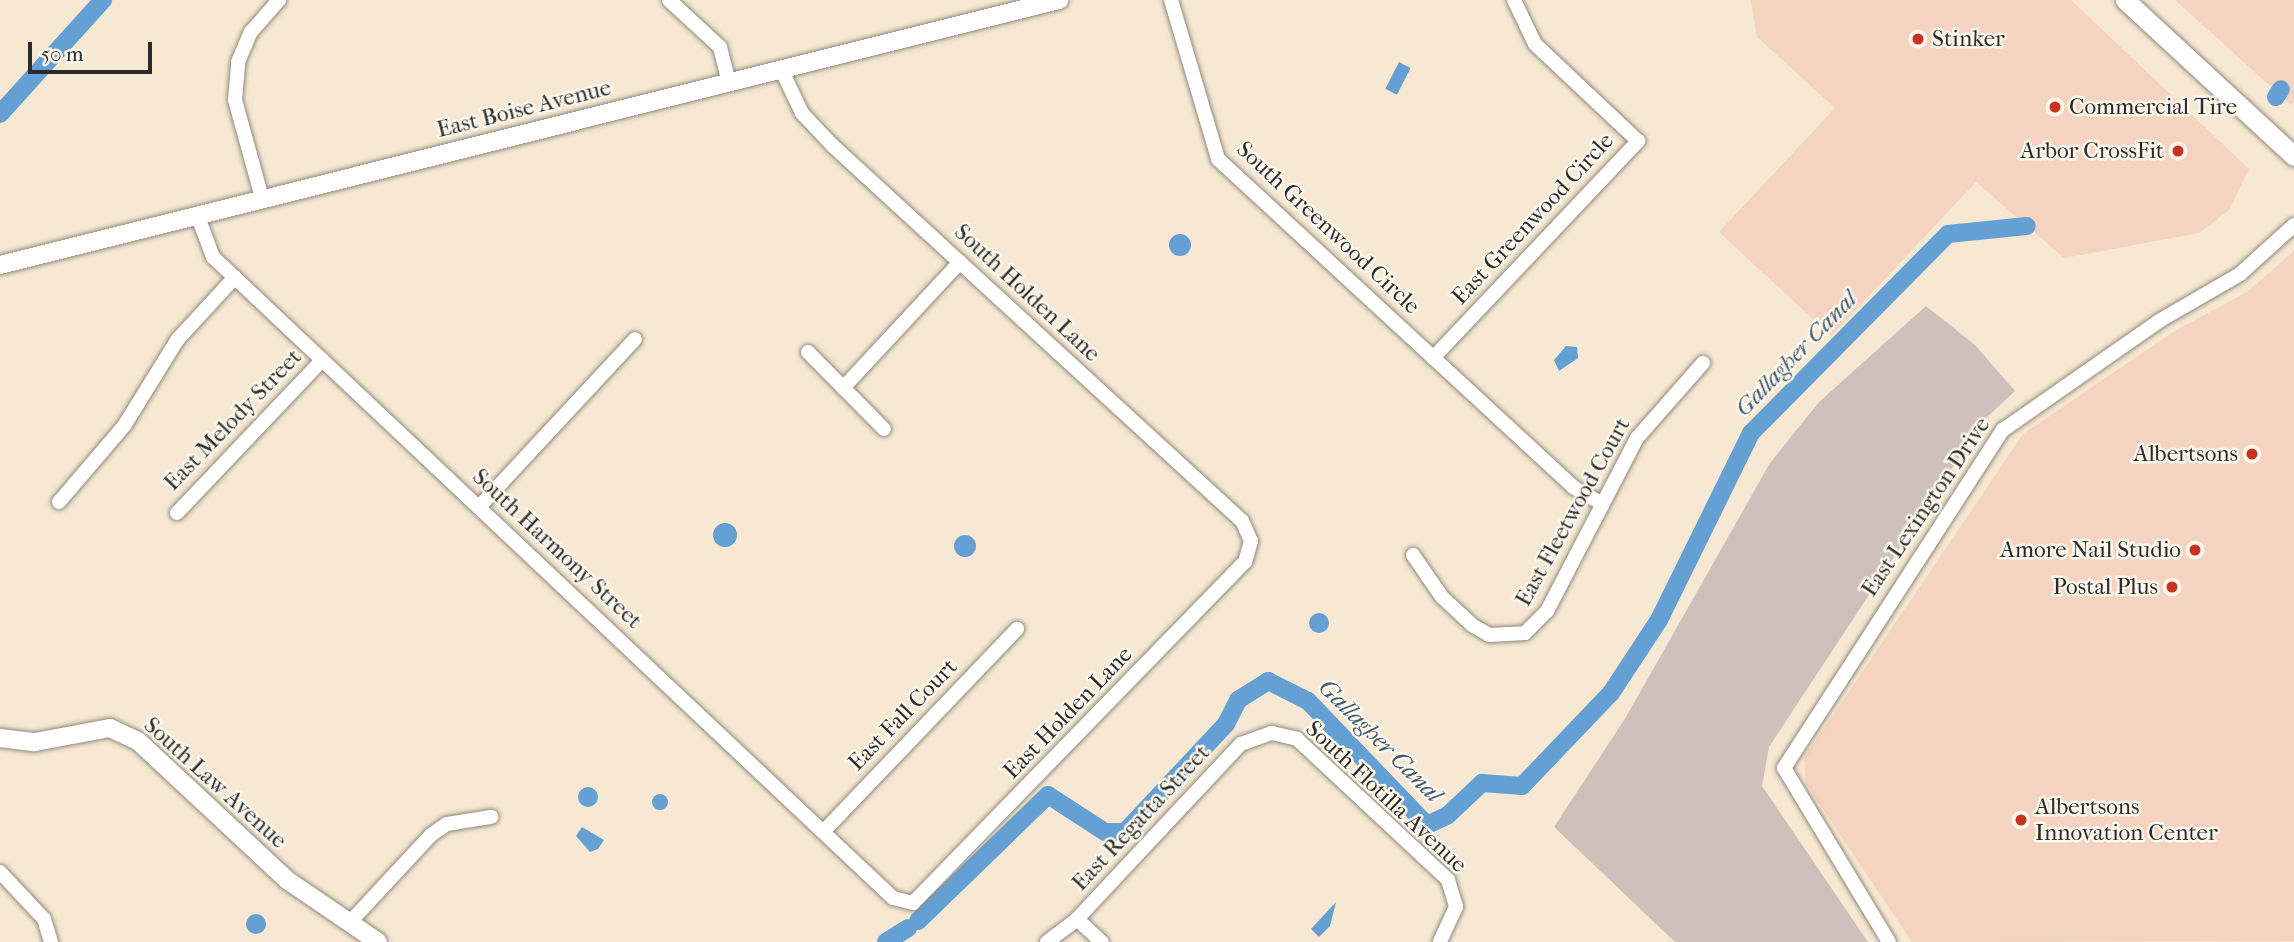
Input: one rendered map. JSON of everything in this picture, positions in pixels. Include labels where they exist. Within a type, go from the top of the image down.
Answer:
[{"type":"main road","points":[[2124,0],[2294,156]]},
{"type":"street","points":[[262,198],[235,100],[247,42],[279,0]]},
{"type":"street","points":[[669,0],[720,47],[729,84]]},
{"type":"street","name":"East Boise Avenue","points":[[0,265],[1059,0]]},
{"type":"street","name":"South Greenwood Circle","points":[[1171,0],[1218,159],[1573,487],[1602,504]]},
{"type":"street","name":"East Greenwood Circle","points":[[1433,358],[1638,141],[1535,44],[1514,0]]},
{"type":"street","name":"South Holden Lane","points":[[782,71],[802,113],[1242,520],[1251,541]]},
{"type":"street","name":"South Harmony Street","points":[[197,214],[213,257],[823,832],[904,904]]},
{"type":"street","name":"East Lexington Drive","points":[[1889,942],[1784,768],[2003,430],[2159,321],[2240,274],[2294,225]]},
{"type":"street","points":[[843,388],[960,262]]},
{"type":"street","points":[[59,502],[124,426],[178,339],[235,277]]},
{"type":"street","points":[[479,508],[635,338]]},
{"type":"street","points":[[808,352],[884,429]]},
{"type":"street","name":"East Melody Street","points":[[177,513],[322,359]]},
{"type":"street","name":"East Fleetwood Court","points":[[1413,555],[1442,597],[1472,625],[1489,635],[1525,633],[1547,611],[1637,438],[1703,363]]},
{"type":"street","name":"East Holden Lane","points":[[904,904],[923,897],[1226,582],[1245,562],[1251,541]]},
{"type":"street","name":"East Fall Court","points":[[823,832],[1017,629]]},
{"type":"street","name":"South Law Avenue","points":[[0,739],[35,742],[110,727],[138,741],[286,880],[352,920],[377,942]]},
{"type":"street","name":"South Flotilla Avenue","points":[[1272,733],[1297,739],[1448,880],[1456,907],[1440,942]]},
{"type":"street","name":"East Regatta Street","points":[[1047,942],[1077,919],[1241,744],[1272,733]]},
{"type":"street","points":[[352,920],[431,835],[447,824],[491,817]]},
{"type":"street","points":[[0,872],[44,919],[51,942]]},
{"type":"street","points":[[1077,919],[1102,942]]},
{"type":"shaded area","points":[[1751,0],[2071,0],[2249,169],[2229,210],[2199,233],[2064,258],[1976,182],[1831,336],[1719,232],[1835,108],[1757,37]]},
{"type":"shaded area","points":[[2175,0],[2294,0],[2294,102],[2291,105]]},
{"type":"shaded area","points":[[2294,251],[2294,941],[1912,942],[1806,784],[1804,758],[2023,434],[2173,332],[2247,292]]},
{"type":"shaded area","points":[[1926,306],[1975,345],[2015,391],[1984,420],[1769,747],[1762,786],[1868,942],[1675,942],[1554,827],[1626,717],[1770,463],[1819,402]]},
{"type":"water","points":[[1399,62],[1411,68],[1397,95],[1385,89]]},
{"type":"water","points":[[1180,234],[1188,237],[1191,245],[1188,253],[1180,256],[1172,253],[1169,245],[1172,237]]},
{"type":"water","points":[[1566,346],[1577,347],[1578,358],[1559,371],[1554,360]]},
{"type":"water","points":[[725,523],[736,530],[737,535],[730,546],[725,547],[714,540],[713,535],[720,524]]},
{"type":"water","points":[[965,535],[973,538],[976,546],[973,554],[965,557],[957,554],[954,546],[957,538]]},
{"type":"water","points":[[1319,613],[1326,616],[1329,623],[1326,630],[1319,633],[1312,630],[1309,623],[1312,616]]},
{"type":"water","points":[[584,787],[592,787],[598,797],[592,807],[584,807],[578,801],[578,793]]},
{"type":"water","points":[[660,794],[666,796],[666,808],[660,810],[654,808],[652,802],[654,796]]},
{"type":"water","points":[[582,827],[604,840],[598,849],[590,852],[576,836]]},
{"type":"water","points":[[1336,902],[1330,926],[1319,937],[1311,929]]},
{"type":"water","points":[[256,914],[263,917],[266,924],[263,931],[256,934],[249,931],[246,924],[249,917]]},
{"type":"waterway","points":[[0,114],[103,0]]},
{"type":"waterway","name":"Gallagher Canal","points":[[2276,97],[2281,89]]},
{"type":"waterway","name":"Gallagher Canal","points":[[918,921],[1048,795],[1105,832],[1125,832],[1226,724],[1238,700],[1268,681],[1308,701],[1427,825],[1448,815],[1482,783],[1522,786],[1611,693],[1659,620],[1751,433],[1948,234],[2027,226]]},
{"type":"waterway","name":"Gallagher Canal","points":[[886,942],[908,928]]},
{"type":"place","name":"Stinker","points":[[1918,39]]},
{"type":"place","name":"Commercial Tire","points":[[2055,107]]},
{"type":"place","name":"Arbor CrossFit","points":[[2178,151]]},
{"type":"place","name":"Albertsons","points":[[2252,454]]},
{"type":"place","name":"Amore Nail Studio","points":[[2195,550]]},
{"type":"place","name":"Postal Plus","points":[[2172,587]]},
{"type":"place","name":"Albertsons Innovation Center","points":[[2021,820]]}]
